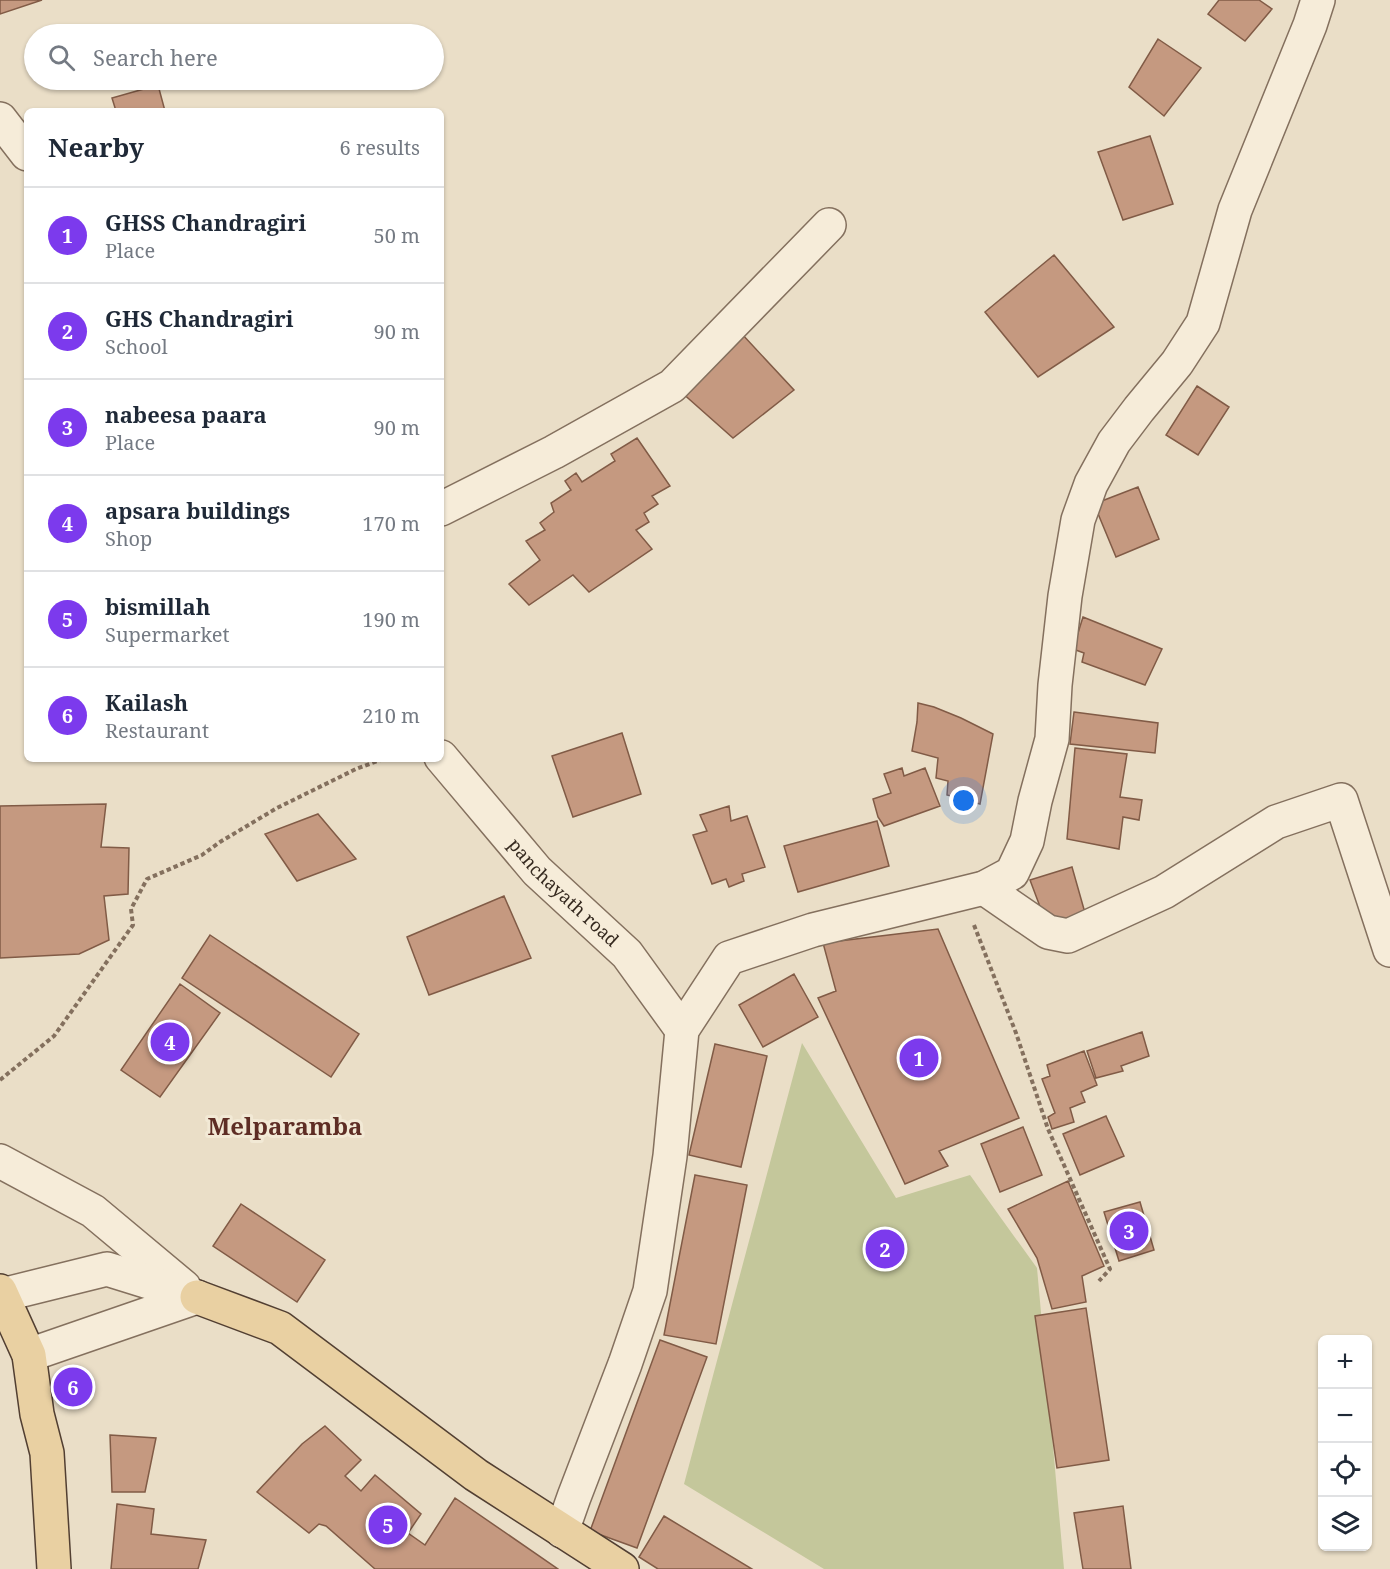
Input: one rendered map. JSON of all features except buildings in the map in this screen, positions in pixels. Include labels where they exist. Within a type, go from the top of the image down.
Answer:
[{"type":"main road","points":[[1,1293],[29,1355],[37,1414],[47,1453],[54,1569]]},
{"type":"main road","points":[[197,1298],[280,1328],[476,1475],[622,1569]]},
{"type":"street","points":[[562,1532],[650,1291],[670,1156],[682,1030],[729,958],[813,930],[977,902],[1012,873],[1027,841],[1052,739],[1055,685],[1065,596],[1078,520],[1091,484],[1114,442],[1178,363],[1203,323],[1235,210],[1318,0]]},
{"type":"street","points":[[0,119],[24,150]]},
{"type":"street","points":[[444,507],[554,452],[672,386],[829,225]]},
{"type":"street","name":"panchayath road","points":[[444,761],[537,871],[627,954],[682,1030]]},
{"type":"street","points":[[977,902],[1048,933],[1068,936],[1164,892],[1276,822],[1341,800],[1390,950]]},
{"type":"street","points":[[0,1161],[93,1211],[197,1298]]},
{"type":"street","points":[[1,1293],[107,1269],[197,1298]]},
{"type":"street","points":[[29,1355],[197,1298]]},
{"type":"path","points":[[0,1080],[54,1036],[133,925],[130,909],[147,879],[202,855],[277,808],[375,762]]},
{"type":"path","points":[[977,902],[1016,1033],[1048,1129],[1110,1269],[1099,1281]]},
{"type":"green space","points":[[802,1043],[896,1198],[970,1175],[1037,1268],[1064,1569],[824,1569],[684,1484]]},
{"type":"place","name":"apsara buildings","points":[[170,1042]]},
{"type":"place","name":"GHSS Chandragiri","points":[[919,1058]]},
{"type":"place","name":"nabeesa paara","points":[[1129,1231]]},
{"type":"place","name":"GHS Chandragiri","points":[[885,1249]]},
{"type":"place","name":"Kailash","points":[[73,1387]]},
{"type":"place","name":"bismillah","points":[[388,1525]]},
{"type":"district","name":"Melparamba","points":[[285,1127]]}]
